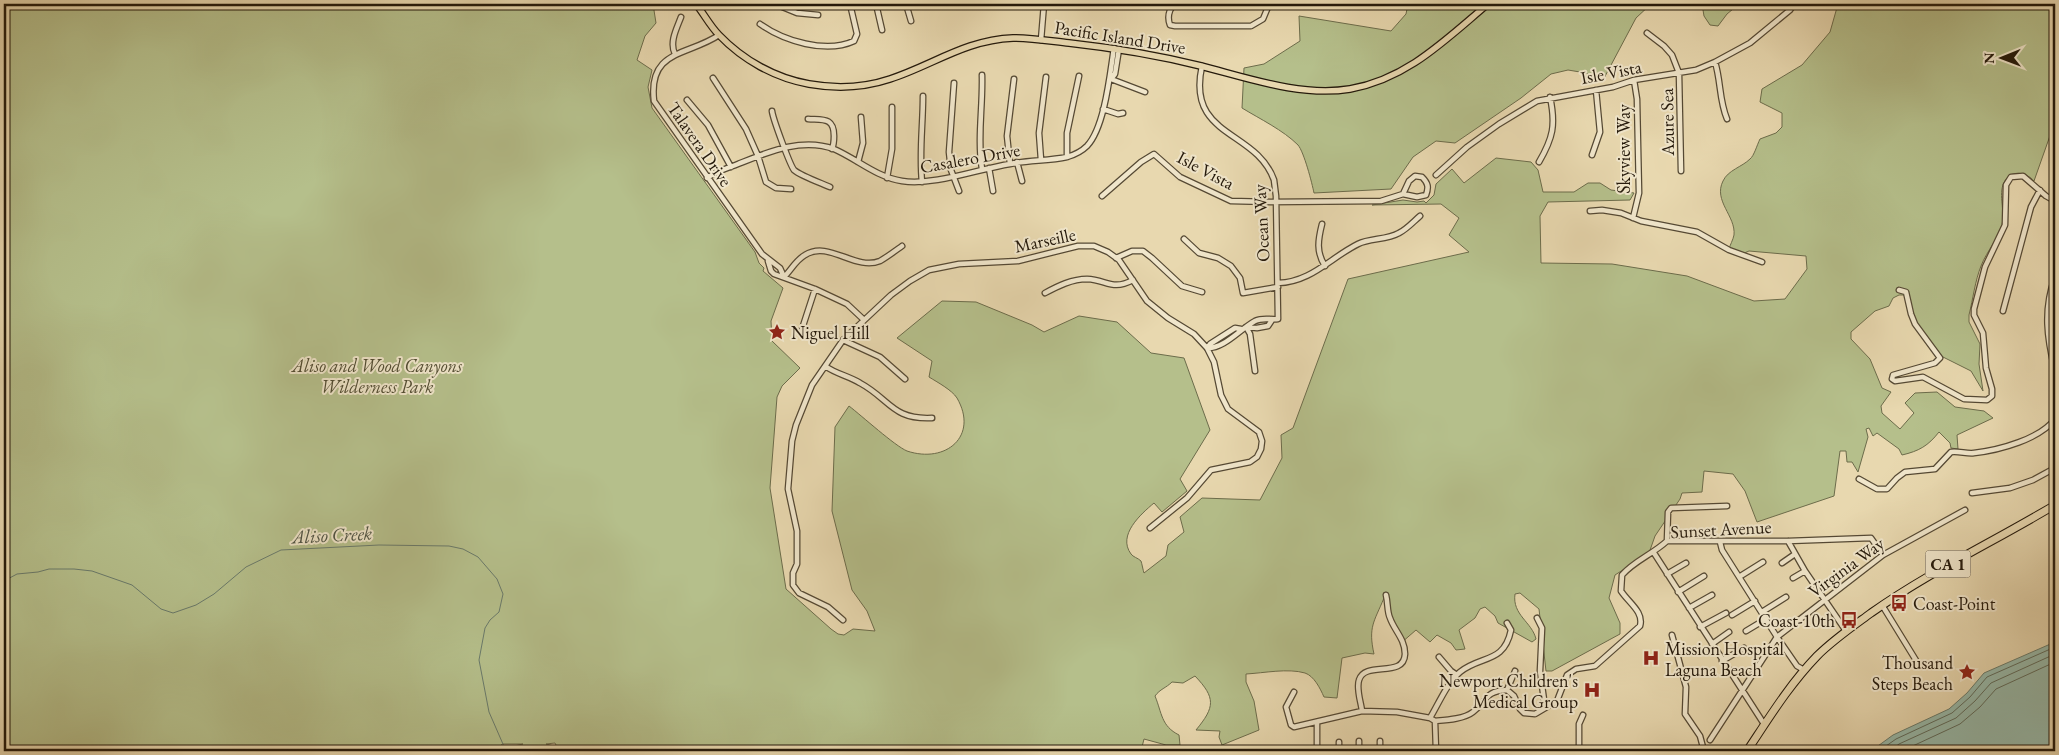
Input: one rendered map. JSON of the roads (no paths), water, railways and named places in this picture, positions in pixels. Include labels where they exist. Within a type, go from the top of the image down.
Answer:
[{"type":"highway","name":"CA 1","points":[[1747,751],[1786,692],[1828,645],[1882,605],[1935,571],[2055,506]]},
{"type":"main road","name":"Pacific Island Drive","points":[[696,4],[719,35],[754,63],[766,70],[793,80],[837,88],[853,87],[890,79],[955,50],[978,43],[1013,38],[1117,48],[1311,90],[1338,90],[1366,85],[1402,72],[1420,61],[1488,4]]},
{"type":"street","points":[[775,4],[782,5],[797,13],[818,15]]},
{"type":"street","points":[[760,24],[778,35],[808,44],[819,46],[848,44],[854,41],[857,34],[850,4]]},
{"type":"street","points":[[876,4],[882,30]]},
{"type":"street","points":[[906,4],[911,21]]},
{"type":"street","points":[[1041,40],[1044,4]]},
{"type":"street","points":[[1070,4],[1070,6],[1134,6]]},
{"type":"street","points":[[1174,4],[1168,20],[1170,25],[1175,26],[1251,26],[1263,19],[1268,4]]},
{"type":"street","name":"Isle Vista","points":[[1427,181],[1467,147],[1499,124],[1537,101],[1550,97],[1596,90],[1634,80],[1696,70],[1750,43],[1790,10],[1794,4]]},
{"type":"street","points":[[675,54],[672,49],[672,41],[681,17]]},
{"type":"street","points":[[1647,33],[1672,55],[1679,73]]},
{"type":"street","name":"Talavera Drive","points":[[719,35],[675,54],[662,63],[654,81],[654,101],[707,178],[768,261],[771,271],[774,274],[815,289],[847,304],[864,319]]},
{"type":"street","name":"Casalero Drive","points":[[707,178],[758,156],[785,147],[811,145],[832,149],[886,178],[905,182],[922,182],[1018,162],[1067,157],[1088,145],[1094,135],[1111,79],[1115,74],[1117,48]]},
{"type":"street","points":[[1715,62],[1719,76],[1720,95],[1727,119]]},
{"type":"street","name":"Ocean Way","points":[[1202,66],[1199,86],[1200,95],[1208,116],[1217,125],[1258,155],[1266,163],[1274,180],[1278,285],[1275,319],[1268,326],[1244,328]]},
{"type":"street","name":"Azure Sea","points":[[1679,73],[1681,171]]},
{"type":"street","points":[[982,76],[983,99],[979,147],[982,169]]},
{"type":"street","points":[[1067,157],[1067,133],[1079,76]]},
{"type":"street","points":[[1041,160],[1039,133],[1046,77]]},
{"type":"street","points":[[713,78],[746,129],[758,156],[766,182],[776,188],[792,189]]},
{"type":"street","points":[[1010,164],[1007,136],[1014,79]]},
{"type":"street","points":[[1111,79],[1145,92]]},
{"type":"street","name":"Skyview Way","points":[[1633,218],[1639,193],[1637,99],[1634,80]]},
{"type":"street","points":[[954,83],[949,152],[951,170],[959,191]]},
{"type":"street","points":[[1592,155],[1600,132],[1596,90]]},
{"type":"street","points":[[922,182],[920,157],[923,96]]},
{"type":"street","points":[[1539,162],[1550,144],[1554,116],[1550,97]]},
{"type":"street","points":[[687,100],[708,125],[731,167]]},
{"type":"street","points":[[886,178],[892,149],[892,107]]},
{"type":"street","points":[[1103,109],[1118,114],[1123,112]]},
{"type":"street","points":[[772,111],[773,119],[788,159],[795,170],[830,187]]},
{"type":"street","points":[[858,162],[863,143],[861,117]]},
{"type":"street","points":[[808,120],[826,120],[832,123],[834,128],[834,144],[832,149]]},
{"type":"street","name":"Isle Vista","points":[[1102,196],[1141,162],[1154,154],[1180,177],[1231,201],[1381,201],[1403,194],[1417,197],[1426,195],[1429,188],[1427,181],[1422,177],[1415,176],[1409,182],[1403,194]]},
{"type":"street","points":[[1018,162],[1022,181]]},
{"type":"street","points":[[989,168],[994,191]]},
{"type":"street","points":[[1899,290],[1906,292],[1915,324],[1940,358],[1935,363],[1895,374],[1892,379],[1895,381],[1923,377],[1964,399],[1979,401],[1990,398],[1992,389],[1986,368],[1983,333],[1974,315],[1985,267],[2005,225],[2005,190],[2008,180],[2023,176],[2055,201]]},
{"type":"street","points":[[2003,311],[2031,207],[2040,190]]},
{"type":"street","points":[[1590,212],[1602,210],[1621,213],[1665,227],[1697,232],[1729,250],[1762,262]]},
{"type":"street","points":[[1184,239],[1199,253],[1218,258],[1231,266],[1240,278],[1243,293],[1304,279],[1339,254],[1361,243],[1398,234],[1420,216]]},
{"type":"street","points":[[1322,224],[1318,241],[1319,256],[1324,266]]},
{"type":"street","points":[[784,278],[797,261],[811,252],[829,252],[858,262],[868,263],[879,261],[902,246]]},
{"type":"street","name":"Marseille","points":[[843,620],[828,606],[799,593],[793,585],[798,542],[788,489],[792,441],[805,399],[843,340],[897,290],[929,270],[959,264],[1018,262],[1078,246],[1094,246],[1116,258],[1147,302],[1194,334],[1207,348]]},
{"type":"street","points":[[1116,258],[1132,251],[1143,252],[1182,286],[1202,292]]},
{"type":"street","name":"Talavera Drive","points":[[768,261],[780,268],[784,278]]},
{"type":"street","points":[[2055,277],[2047,307],[2046,327],[2055,371]]},
{"type":"street","points":[[1045,292],[1076,280],[1095,280],[1115,286],[1133,280]]},
{"type":"street","points":[[801,332],[815,289]]},
{"type":"street","points":[[1207,348],[1212,349],[1244,328],[1250,334],[1255,371]]},
{"type":"street","points":[[843,340],[880,358],[905,379]]},
{"type":"street","points":[[1150,528],[1188,498],[1211,470],[1250,462],[1257,457],[1261,449],[1262,441],[1259,432],[1228,409],[1221,396],[1214,362],[1207,348]]},
{"type":"street","points":[[825,366],[840,376],[858,381],[870,388],[905,416],[932,418]]},
{"type":"street","points":[[1859,479],[1877,489],[1887,489],[1896,478],[1905,472],[1934,469],[1951,452],[1983,452],[2033,438],[2048,428],[2055,419]]},
{"type":"street","points":[[1972,493],[2010,488],[2033,480],[2055,468]]},
{"type":"street","points":[[1667,541],[1668,512],[1671,508],[1727,506]]},
{"type":"street","name":"Virginia Way","points":[[1710,740],[1777,637],[1883,555],[1965,510]]},
{"type":"street","name":"Sunset Avenue","points":[[1545,707],[1557,701],[1567,675],[1576,669],[1595,666],[1640,626],[1642,620],[1639,612],[1621,591],[1622,575],[1632,566],[1654,553],[1667,541],[1788,541],[1871,538],[1883,555]]},
{"type":"street","points":[[1788,541],[1805,571],[1846,631]]},
{"type":"street","points":[[1720,542],[1722,550],[1743,587],[1755,601],[1797,666],[1804,670]]},
{"type":"street","points":[[1654,553],[1764,724]]},
{"type":"street","points":[[1782,564],[1795,554]]},
{"type":"street","points":[[1739,577],[1763,562]]},
{"type":"street","points":[[1667,574],[1686,563]]},
{"type":"street","points":[[1793,578],[1805,571]]},
{"type":"street","points":[[1678,592],[1704,576]]},
{"type":"street","points":[[1362,711],[1358,687],[1359,680],[1363,674],[1369,671],[1396,668],[1403,660],[1405,654],[1399,633],[1390,620],[1386,595]]},
{"type":"street","points":[[1689,608],[1712,595]]},
{"type":"street","points":[[1762,612],[1786,597]]},
{"type":"street","points":[[1732,615],[1755,601]]},
{"type":"street","points":[[1882,605],[1917,662]]},
{"type":"street","points":[[1700,627],[1726,613]]},
{"type":"street","points":[[1507,690],[1514,696],[1520,710],[1524,713],[1535,714],[1545,707],[1540,671],[1542,628],[1538,618]]},
{"type":"street","points":[[1746,631],[1766,619]]},
{"type":"street","points":[[1430,718],[1457,675],[1467,668],[1501,652],[1511,630],[1507,623]]},
{"type":"street","points":[[1712,644],[1729,632]]},
{"type":"street","points":[[1672,635],[1686,687],[1686,714],[1700,736],[1704,751]]},
{"type":"street","points":[[1722,660],[1744,648]]},
{"type":"street","points":[[1439,657],[1457,675]]},
{"type":"street","points":[[1507,690],[1515,672]]},
{"type":"street","points":[[1294,692],[1286,707],[1291,726],[1362,711],[1396,712],[1430,718],[1435,721],[1472,713],[1491,693],[1507,690]]},
{"type":"street","points":[[1579,751],[1579,724],[1583,715]]},
{"type":"street","points":[[1435,721],[1436,751]]},
{"type":"street","points":[[1317,722],[1317,751]]},
{"type":"street","points":[[1359,741],[1359,751]]},
{"type":"street","points":[[1380,741],[1380,751]]},
{"type":"street","points":[[1339,742],[1339,751]]},
{"type":"water","points":[[2055,642],[2055,751],[1871,751],[1893,735],[1949,709],[1967,693],[1984,673]]},
{"type":"waterway","name":"Aliso Creek","points":[[4,581],[17,574],[49,569],[92,571],[132,585],[161,609],[173,613],[196,605],[214,594],[246,567],[281,550],[379,545],[449,546],[463,549],[478,557],[497,579],[503,594],[499,612],[490,620],[485,628],[479,660],[489,712],[506,751]]},
{"type":"place","name":"Niguel Hill","points":[[777,332]]},
{"type":"place","name":"Coast-Point","points":[[1899,603]]},
{"type":"place","name":"Coast-10th","points":[[1849,620]]},
{"type":"place","name":"Mission Hospital Laguna Beach","points":[[1651,658]]},
{"type":"place","name":"Thousand Steps Beach","points":[[1967,672]]},
{"type":"place","name":"Newport Children's Medical Group","points":[[1592,690]]},
{"type":"park label","name":"Aliso and Wood Canyons Wilderness Park","points":[[377,375]]}]
